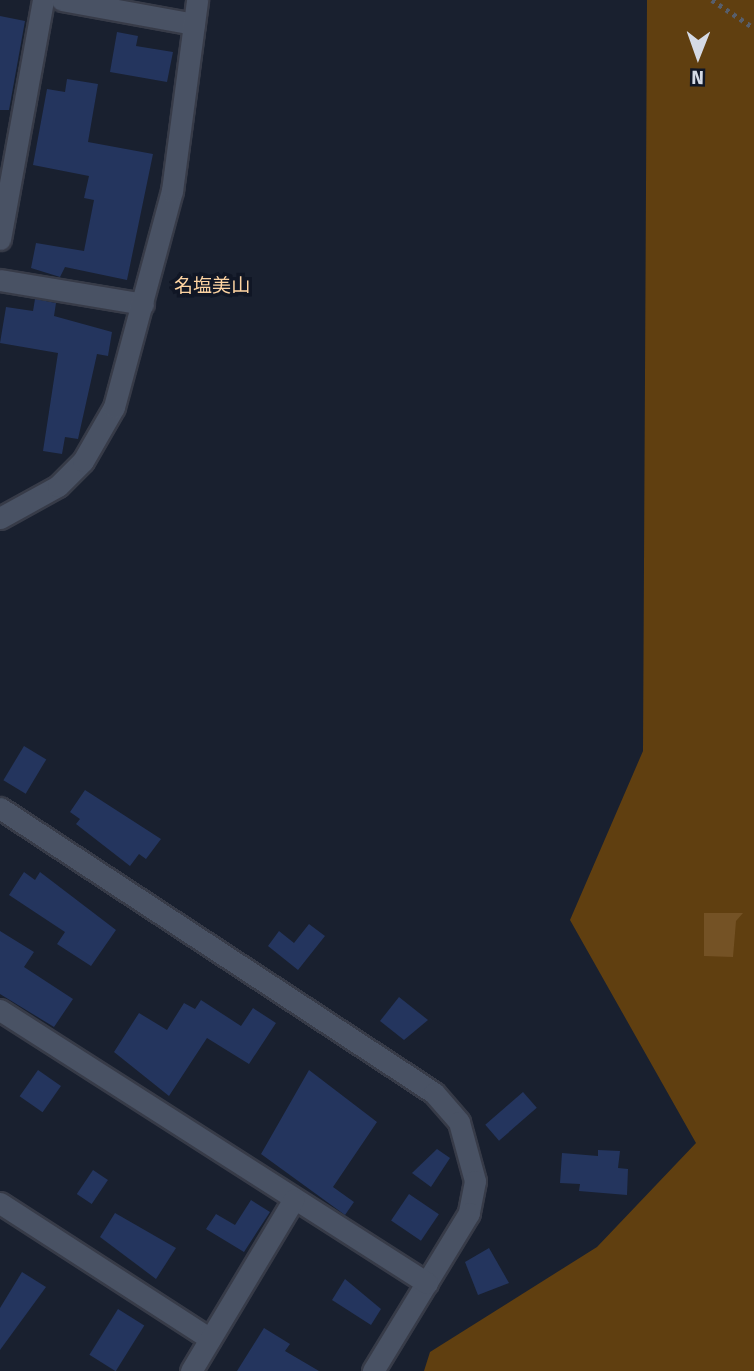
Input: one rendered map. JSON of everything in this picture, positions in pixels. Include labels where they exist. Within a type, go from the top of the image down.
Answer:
[{"type":"street","points":[[0,239],[43,0]]},
{"type":"street","points":[[62,0],[194,24]]},
{"type":"street","points":[[0,518],[58,486],[101,434],[143,304],[172,191],[197,0]]},
{"type":"street","points":[[0,280],[143,304]]},
{"type":"street","points":[[2,813],[433,1093],[459,1122],[475,1181],[469,1213],[373,1371]]},
{"type":"street","points":[[0,1010],[426,1283]]},
{"type":"street","points":[[191,1371],[294,1199]]},
{"type":"street","points":[[0,1203],[210,1339]]},
{"type":"path","points":[[712,0],[754,28]]},
{"type":"shaded area","points":[[647,0],[754,0],[754,1371],[424,1371],[430,1352],[597,1247],[696,1143],[570,920],[643,751]]},
{"type":"shaded area","points":[[704,913],[743,913],[736,921],[733,957],[704,956]]},
{"type":"building","points":[[0,16],[25,21],[9,110],[0,110]]},
{"type":"building","points":[[117,32],[138,36],[136,46],[173,52],[167,82],[110,72]]},
{"type":"building","points":[[67,79],[98,84],[88,142],[153,154],[127,280],[65,267],[60,277],[31,268],[36,243],[84,251],[94,200],[84,198],[89,176],[33,165],[47,89],[65,92]]},
{"type":"building","points":[[35,299],[56,303],[54,316],[112,332],[108,356],[97,354],[78,439],[65,437],[62,454],[43,451],[58,353],[0,343],[6,307],[33,311]]},
{"type":"building","points":[[24,746],[46,759],[26,794],[3,780]]},
{"type":"building","points":[[85,790],[161,839],[146,859],[139,854],[130,866],[76,824],[80,819],[70,812]]},
{"type":"building","points":[[24,872],[35,880],[40,872],[116,930],[91,966],[57,944],[65,932],[9,895]]},
{"type":"building","points":[[309,924],[325,936],[298,970],[268,946],[279,931],[294,943]]},
{"type":"building","points":[[0,931],[34,952],[24,967],[73,999],[54,1027],[0,994]]},
{"type":"building","points":[[399,997],[428,1020],[404,1040],[380,1021]]},
{"type":"building","points":[[201,1000],[241,1026],[253,1008],[276,1023],[249,1064],[207,1038],[169,1096],[114,1052],[139,1013],[167,1030],[184,1003],[195,1009]]},
{"type":"building","points":[[38,1070],[61,1086],[43,1112],[20,1096]]},
{"type":"building","points":[[309,1070],[377,1122],[333,1187],[354,1202],[345,1215],[261,1154]]},
{"type":"building","points":[[523,1092],[537,1108],[499,1141],[485,1125]]},
{"type":"building","points":[[437,1149],[450,1158],[431,1187],[412,1173]]},
{"type":"building","points":[[598,1150],[620,1151],[618,1168],[628,1169],[627,1195],[579,1191],[580,1184],[560,1183],[562,1153],[598,1156]]},
{"type":"building","points":[[93,1170],[108,1180],[92,1204],[77,1194]]},
{"type":"building","points":[[409,1194],[439,1214],[421,1241],[391,1221]]},
{"type":"building","points":[[251,1200],[270,1212],[244,1252],[206,1229],[216,1214],[235,1225]]},
{"type":"building","points":[[115,1213],[176,1248],[156,1279],[100,1237]]},
{"type":"building","points":[[489,1248],[509,1283],[478,1295],[465,1262]]},
{"type":"building","points":[[22,1272],[46,1287],[0,1350],[0,1308]]},
{"type":"building","points":[[345,1279],[381,1309],[371,1325],[332,1300]]},
{"type":"building","points":[[118,1309],[144,1325],[116,1371],[89,1355]]},
{"type":"building","points":[[264,1328],[290,1344],[285,1351],[319,1371],[237,1371]]},
{"type":"district","name":"名塩美山","points":[[212,286]]}]
